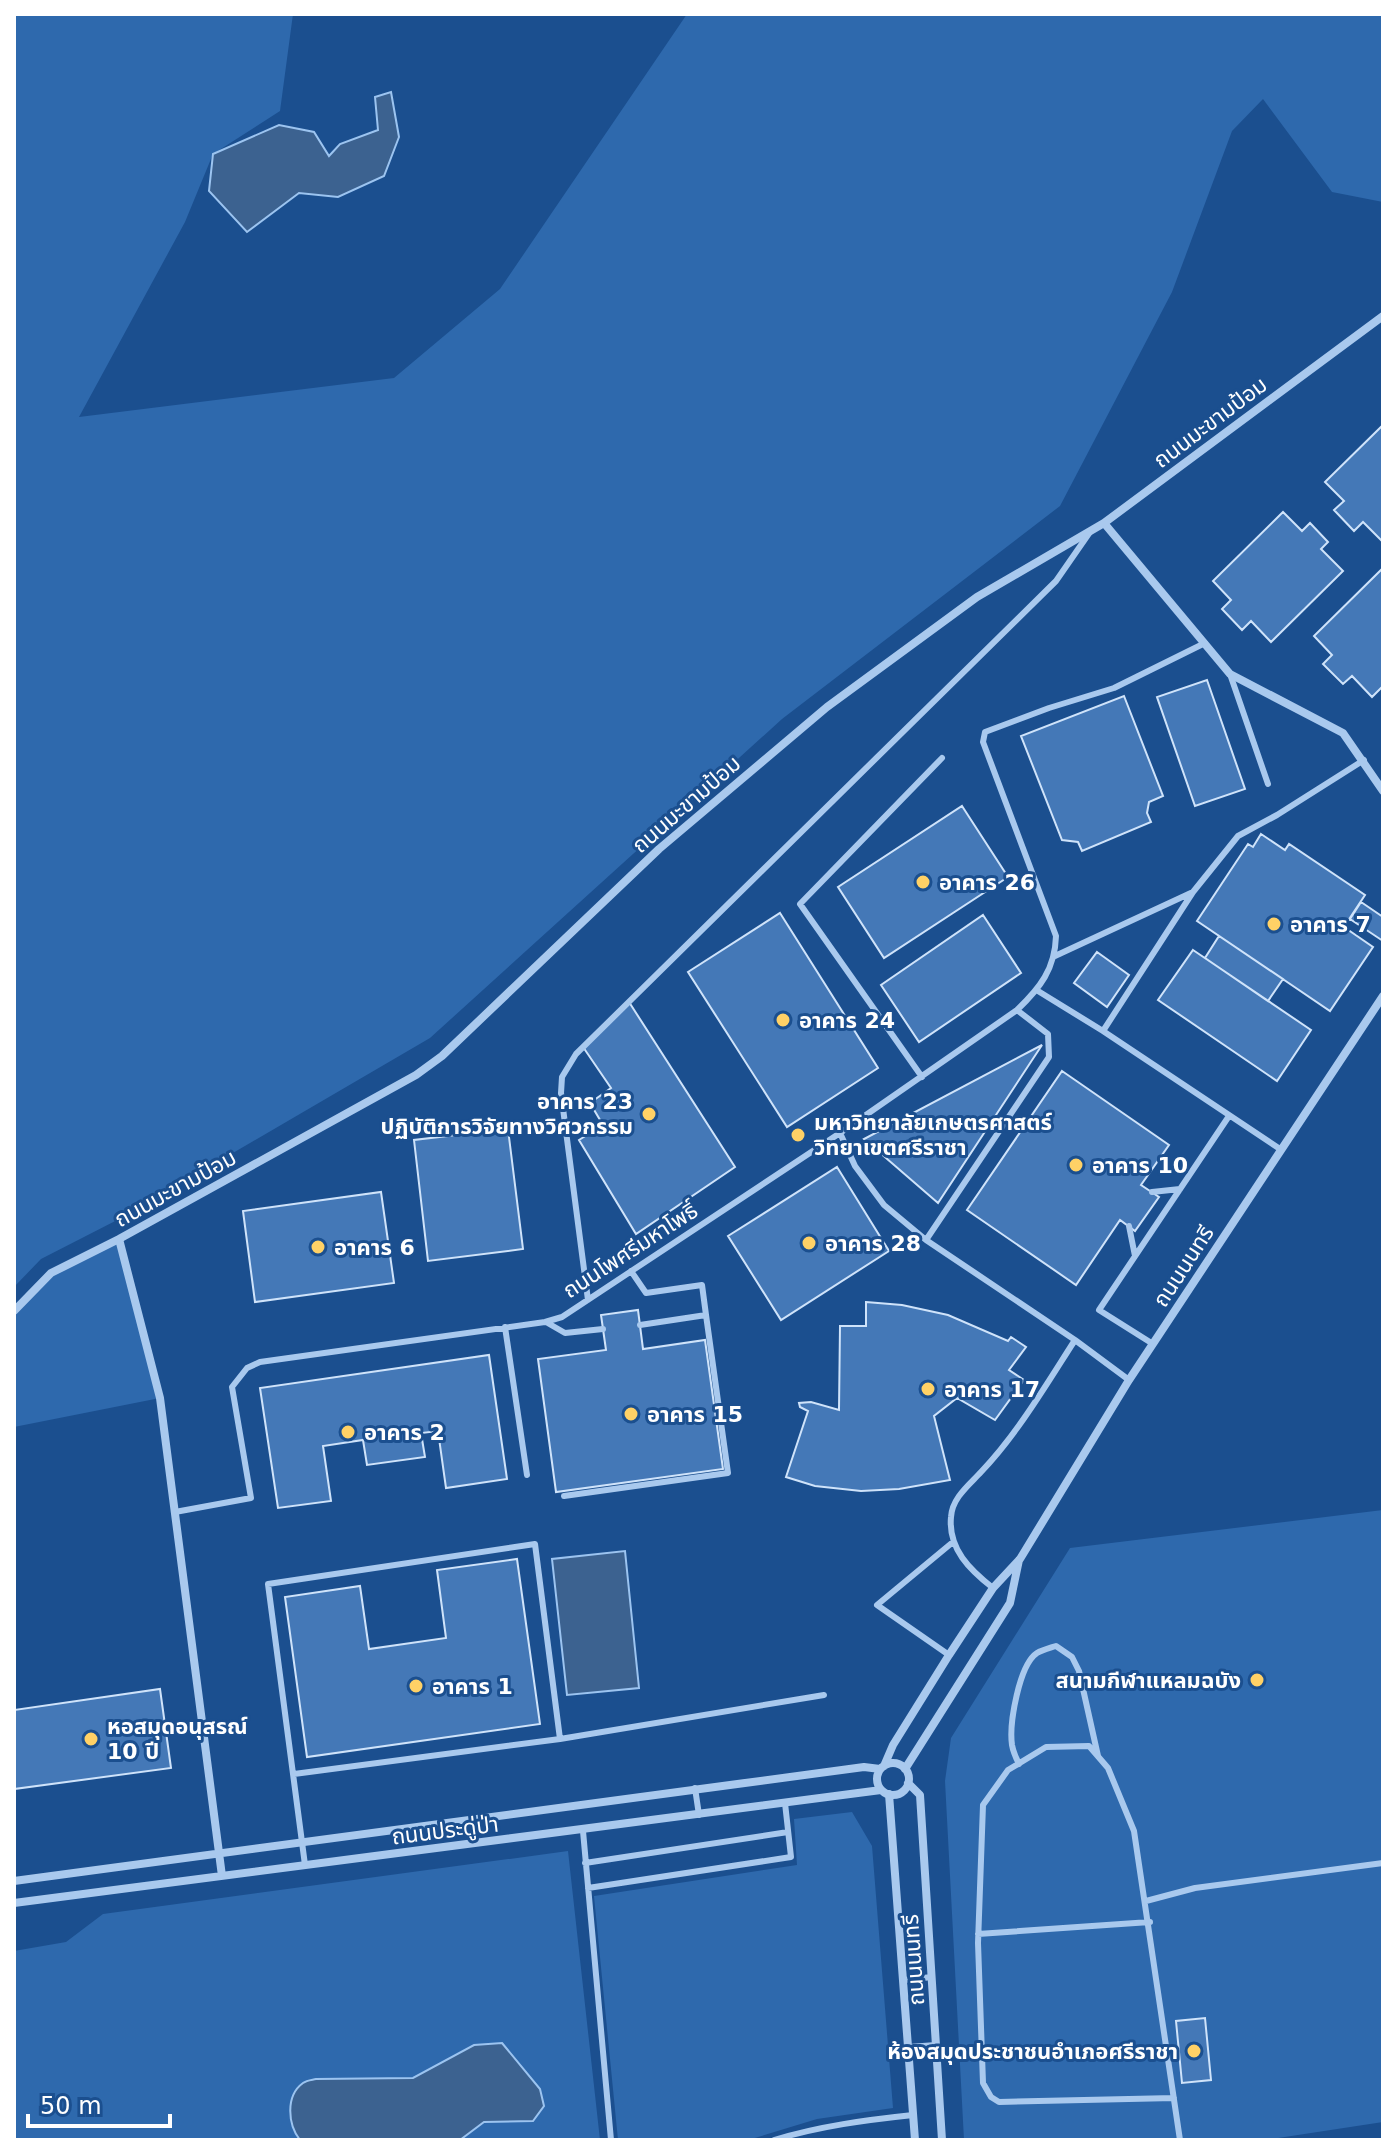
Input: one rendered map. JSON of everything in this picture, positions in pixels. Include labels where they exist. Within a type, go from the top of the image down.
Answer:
[{"type":"street","name":"ถนนมะขามป้อม","points":[[14,1311],[51,1273],[119,1239],[416,1075],[442,1056],[659,849],[827,707],[977,597],[1104,523],[1383,316]]},
{"type":"street","points":[[1104,523],[1230,674],[1343,733],[1383,791]]},
{"type":"street","name":"ถนนนนทรี","points":[[882,1768],[949,1655],[993,1588],[1020,1559],[1129,1380],[1383,996]]},
{"type":"street","points":[[119,1239],[160,1398],[222,1876]]},
{"type":"street","name":"ถนนนนทรี","points":[[905,1769],[1010,1603],[1020,1559]]},
{"type":"street","points":[[897,1764],[905,1769],[908,1783],[902,1791],[885,1792],[877,1782],[882,1768],[897,1764]]},
{"type":"street","name":"ถนนประดู่ป่า","points":[[14,1881],[695,1788],[864,1767],[882,1768]]},
{"type":"street","name":"ถนนนนทรี","points":[[908,1783],[920,1795],[942,2140]]},
{"type":"street","name":"ถนนนนทรี","points":[[885,1792],[904,1980],[915,2140]]},
{"type":"street","name":"ถนนประดู่ป่า","points":[[14,1903],[885,1792]]},
{"type":"lane","points":[[588,1300],[561,1093],[562,1077],[576,1054],[1056,581],[1092,530]]},
{"type":"lane","points":[[1205,643],[1146,675],[1114,688],[985,732],[983,742],[1056,936],[1055,956],[1038,991],[1280,1149]]},
{"type":"lane","points":[[1230,674],[1268,784]]},
{"type":"lane","points":[[922,1077],[800,904],[942,758]]},
{"type":"lane","points":[[1103,1031],[1193,892],[1238,836],[1364,760]]},
{"type":"lane","points":[[1055,956],[1193,892]]},
{"type":"lane","name":"ถนนโพศรีมหาโพธิ์","points":[[175,1512],[251,1498],[232,1387],[247,1368],[260,1362],[545,1322],[562,1317],[922,1077],[1017,1010],[1038,991]]},
{"type":"lane","points":[[926,1240],[1049,1057],[1048,1034],[1017,1010]]},
{"type":"lane","points":[[1153,1344],[1099,1310],[1229,1116]]},
{"type":"lane","points":[[840,1133],[855,1166],[884,1205],[926,1240],[1129,1380]]},
{"type":"lane","points":[[1152,1192],[1180,1189]]},
{"type":"lane","points":[[1129,1226],[1135,1256]]},
{"type":"lane","points":[[564,1496],[728,1473],[702,1285],[646,1293],[631,1271]]},
{"type":"lane","points":[[640,1325],[706,1315]]},
{"type":"lane","points":[[545,1322],[565,1333],[603,1329]]},
{"type":"lane","points":[[505,1327],[527,1475]]},
{"type":"lane","points":[[993,1588],[967,1566],[953,1542],[951,1517],[956,1499],[1001,1452],[1075,1340]]},
{"type":"lane","points":[[949,1655],[877,1605],[953,1542]]},
{"type":"lane","points":[[305,1865],[268,1584],[535,1544],[560,1739]]},
{"type":"lane","points":[[1019,1764],[1012,1747],[1012,1726],[1025,1668],[1036,1653],[1056,1646],[1072,1657],[1079,1671],[1099,1757]]},
{"type":"lane","points":[[294,1774],[560,1739],[824,1695]]},
{"type":"lane","points":[[1174,2098],[999,2102],[991,2097],[983,2083],[978,1934],[983,1805],[1008,1770],[1046,1747],[1089,1746],[1108,1768],[1134,1831],[1150,1922],[1180,2140]]},
{"type":"lane","points":[[695,1788],[699,1815]]},
{"type":"lane","points":[[588,1888],[791,1857],[785,1803]]},
{"type":"lane","points":[[583,1831],[611,2140]]},
{"type":"lane","points":[[585,1863],[788,1832]]},
{"type":"lane","points":[[1146,1901],[1195,1888],[1383,1863]]},
{"type":"lane","points":[[978,1934],[1150,1922]]},
{"type":"lane","points":[[904,1980],[932,1977]]},
{"type":"lane","points":[[909,2047],[936,2045]]},
{"type":"lane","points":[[774,2140],[811,2129],[913,2115]]},
{"type":"shaded area","points":[[14,14],[293,14],[280,111],[213,154],[185,222],[79,417],[394,378],[500,289],[687,14],[1383,14],[1383,202],[1332,192],[1263,99],[1232,131],[1172,292],[1060,506],[782,719],[430,1038],[125,1216],[41,1259],[14,1287]]},
{"type":"shaded area","points":[[391,92],[399,137],[384,176],[338,197],[299,193],[247,232],[209,191],[213,154],[279,125],[314,132],[329,156],[340,144],[378,130],[375,97]]},
{"type":"shaded area","points":[[119,1239],[160,1398],[14,1427],[14,1311],[51,1273]]},
{"type":"shaded area","points":[[1383,1510],[1383,2122],[1265,2140],[964,2140],[945,1781],[951,1738],[1070,1548]]},
{"type":"shaded area","points":[[625,1551],[639,1688],[567,1695],[552,1559]]},
{"type":"shaded area","points":[[852,1812],[872,1846],[893,2108],[817,2119],[748,2140],[618,2140],[594,1896],[797,1865],[794,1819]]},
{"type":"shaded area","points":[[568,1851],[600,2140],[14,2140],[14,1951],[66,1942],[103,1914]]},
{"type":"shaded area","points":[[502,2043],[540,2089],[544,2106],[533,2121],[484,2122],[460,2140],[300,2140],[293,2127],[290,2111],[293,2095],[306,2081],[413,2078],[474,2045]]},
{"type":"building","points":[[1383,425],[1383,542],[1363,522],[1354,531],[1334,510],[1344,501],[1325,482]]},
{"type":"building","points":[[1283,512],[1302,531],[1310,523],[1328,542],[1321,549],[1343,571],[1271,642],[1251,621],[1242,630],[1222,609],[1231,600],[1213,581]]},
{"type":"building","points":[[1383,568],[1383,686],[1372,697],[1352,676],[1343,684],[1323,664],[1332,655],[1314,636]]},
{"type":"building","points":[[1207,680],[1245,789],[1195,806],[1157,697]]},
{"type":"building","points":[[1124,696],[1163,796],[1149,802],[1147,813],[1151,822],[1082,851],[1078,842],[1062,840],[1021,736]]},
{"type":"building","name":"อาคาร 26","points":[[962,806],[1008,877],[884,958],[838,887]]},
{"type":"building","name":"อาคาร 7","points":[[1261,834],[1285,850],[1289,844],[1365,895],[1344,927],[1373,947],[1330,1011],[1197,921],[1248,844],[1253,847]]},
{"type":"building","points":[[1361,902],[1383,917],[1383,941],[1350,919]]},
{"type":"building","name":"อาคาร 24","points":[[780,913],[878,1068],[787,1127],[688,972]]},
{"type":"building","points":[[983,915],[1021,973],[919,1042],[881,985]]},
{"type":"building","points":[[1219,936],[1283,979],[1268,1001],[1205,958]]},
{"type":"building","points":[[1193,950],[1311,1030],[1277,1081],[1158,1000]]},
{"type":"building","points":[[1097,952],[1129,975],[1107,1007],[1074,983]]},
{"type":"building","name":"อาคาร 23 ปฏิบัติการวิจัยทางวิศวกรรม","points":[[629,1002],[735,1167],[636,1234],[579,1140],[603,1125],[590,1103],[611,1088],[583,1047]]},
{"type":"building","points":[[1042,1045],[938,1203],[864,1139]]},
{"type":"building","name":"อาคาร 10","points":[[1062,1071],[1169,1145],[1141,1185],[1159,1197],[1135,1231],[1120,1220],[1076,1285],[967,1210]]},
{"type":"building","points":[[508,1129],[523,1249],[428,1261],[414,1140]]},
{"type":"building","name":"อาคาร 28","points":[[837,1167],[889,1251],[781,1320],[728,1236]]},
{"type":"building","name":"อาคาร 6","points":[[381,1192],[394,1283],[255,1302],[243,1211]]},
{"type":"building","name":"อาคาร 17","points":[[866,1302],[902,1305],[948,1315],[1008,1341],[1011,1337],[1026,1347],[1009,1370],[1024,1380],[995,1420],[957,1398],[934,1416],[950,1480],[899,1489],[861,1491],[815,1486],[786,1477],[808,1411],[799,1403],[811,1402],[839,1410],[840,1326],[866,1326]]},
{"type":"building","name":"อาคาร 15","points":[[638,1310],[643,1349],[705,1340],[723,1469],[556,1492],[538,1359],[606,1350],[601,1315]]},
{"type":"building","name":"อาคาร 2","points":[[489,1355],[507,1479],[446,1488],[438,1431],[421,1433],[425,1457],[367,1465],[363,1440],[323,1446],[331,1501],[278,1508],[260,1388]]},
{"type":"building","name":"อาคาร 1","points":[[517,1559],[540,1724],[307,1757],[285,1597],[360,1586],[369,1649],[446,1638],[437,1570]]},
{"type":"building","name":"หอสมุดอนุสรณ์ 10 ปี","points":[[160,1689],[171,1768],[14,1789],[14,1710]]},
{"type":"building","name":"ห้องสมุดประชาชนอำเภอศรีราชา","points":[[1205,2018],[1211,2080],[1182,2083],[1176,2021]]},
{"type":"place","name":"อาคาร 26","points":[[923,882]]},
{"type":"place","name":"อาคาร 7","points":[[1274,924]]},
{"type":"place","name":"อาคาร 24","points":[[783,1020]]},
{"type":"place","name":"อาคาร 23 ปฏิบัติการวิจัยทางวิศวกรรม","points":[[649,1114]]},
{"type":"place","name":"มหาวิทยาลัยเกษตรศาสตร์ วิทยาเขตศรีราชา","points":[[798,1135]]},
{"type":"place","name":"อาคาร 10","points":[[1076,1165]]},
{"type":"place","name":"อาคาร 28","points":[[809,1243]]},
{"type":"place","name":"อาคาร 6","points":[[318,1247]]},
{"type":"place","name":"อาคาร 17","points":[[928,1389]]},
{"type":"place","name":"อาคาร 15","points":[[631,1414]]},
{"type":"place","name":"อาคาร 2","points":[[348,1432]]},
{"type":"place","name":"สนามกีฬาแหลมฉบัง","points":[[1257,1680]]},
{"type":"place","name":"อาคาร 1","points":[[416,1686]]},
{"type":"place","name":"หอสมุดอนุสรณ์ 10 ปี","points":[[91,1739]]},
{"type":"place","name":"ห้องสมุดประชาชนอำเภอศรีราชา","points":[[1194,2051]]}]
